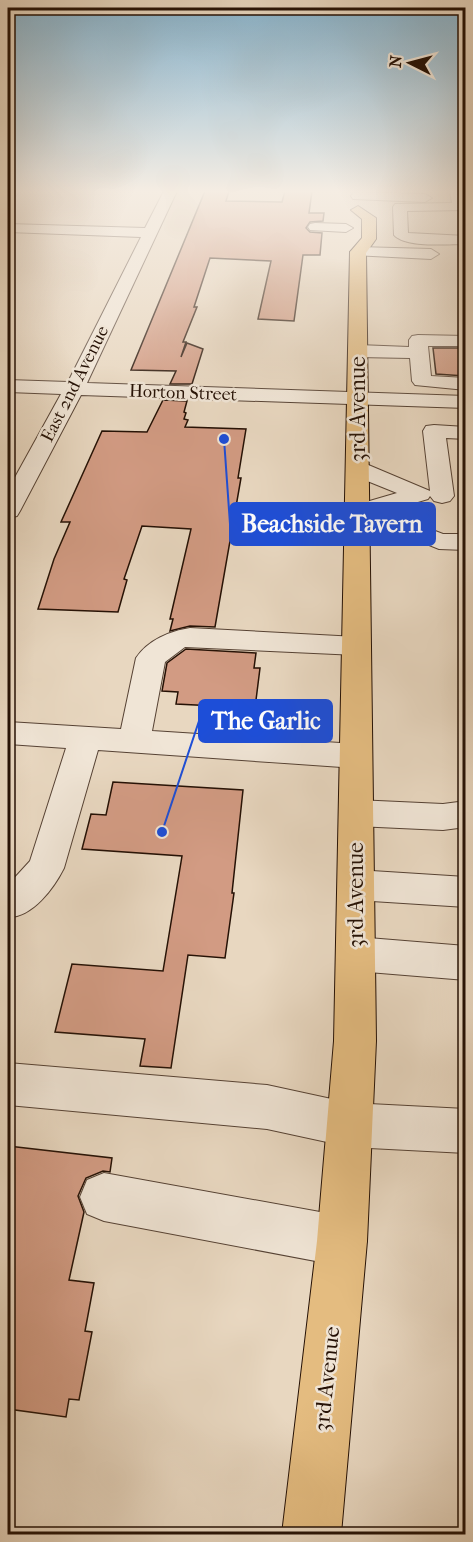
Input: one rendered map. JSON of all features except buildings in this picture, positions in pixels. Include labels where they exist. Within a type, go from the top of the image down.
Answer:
[{"type":"main road","name":"3rd Avenue","points":[[311,1534],[342,1241],[355,1041],[358,351],[353,263]]},
{"type":"street","name":"East 2nd Avenue","points":[[8,510],[74,389],[135,263]]},
{"type":"street","points":[[465,341],[418,340],[417,353],[422,381],[465,384]]},
{"type":"street","points":[[358,351],[417,353]]},
{"type":"street","name":"Horton Street","points":[[8,386],[465,402]]},
{"type":"street","points":[[443,496],[434,431],[465,433]]},
{"type":"street","points":[[358,469],[443,496]]},
{"type":"street","points":[[358,520],[443,496]]},
{"type":"street","points":[[358,520],[417,531],[439,541],[465,542]]},
{"type":"street","points":[[134,741],[151,658],[177,639],[190,637],[357,646]]},
{"type":"street","points":[[8,733],[356,756]]},
{"type":"street","points":[[8,902],[15,902],[46,868],[85,738]]},
{"type":"street","points":[[356,813],[443,818],[465,814]]},
{"type":"street","points":[[356,885],[465,892]]},
{"type":"street","points":[[356,954],[465,963]]},
{"type":"street","points":[[8,1084],[267,1107],[350,1125],[465,1131]]},
{"type":"street","points":[[104,1197],[342,1241]]},
{"type":"place","name":"Beachside Tavern","points":[[224,439]]},
{"type":"place","name":"The Garlic","points":[[162,832]]}]
